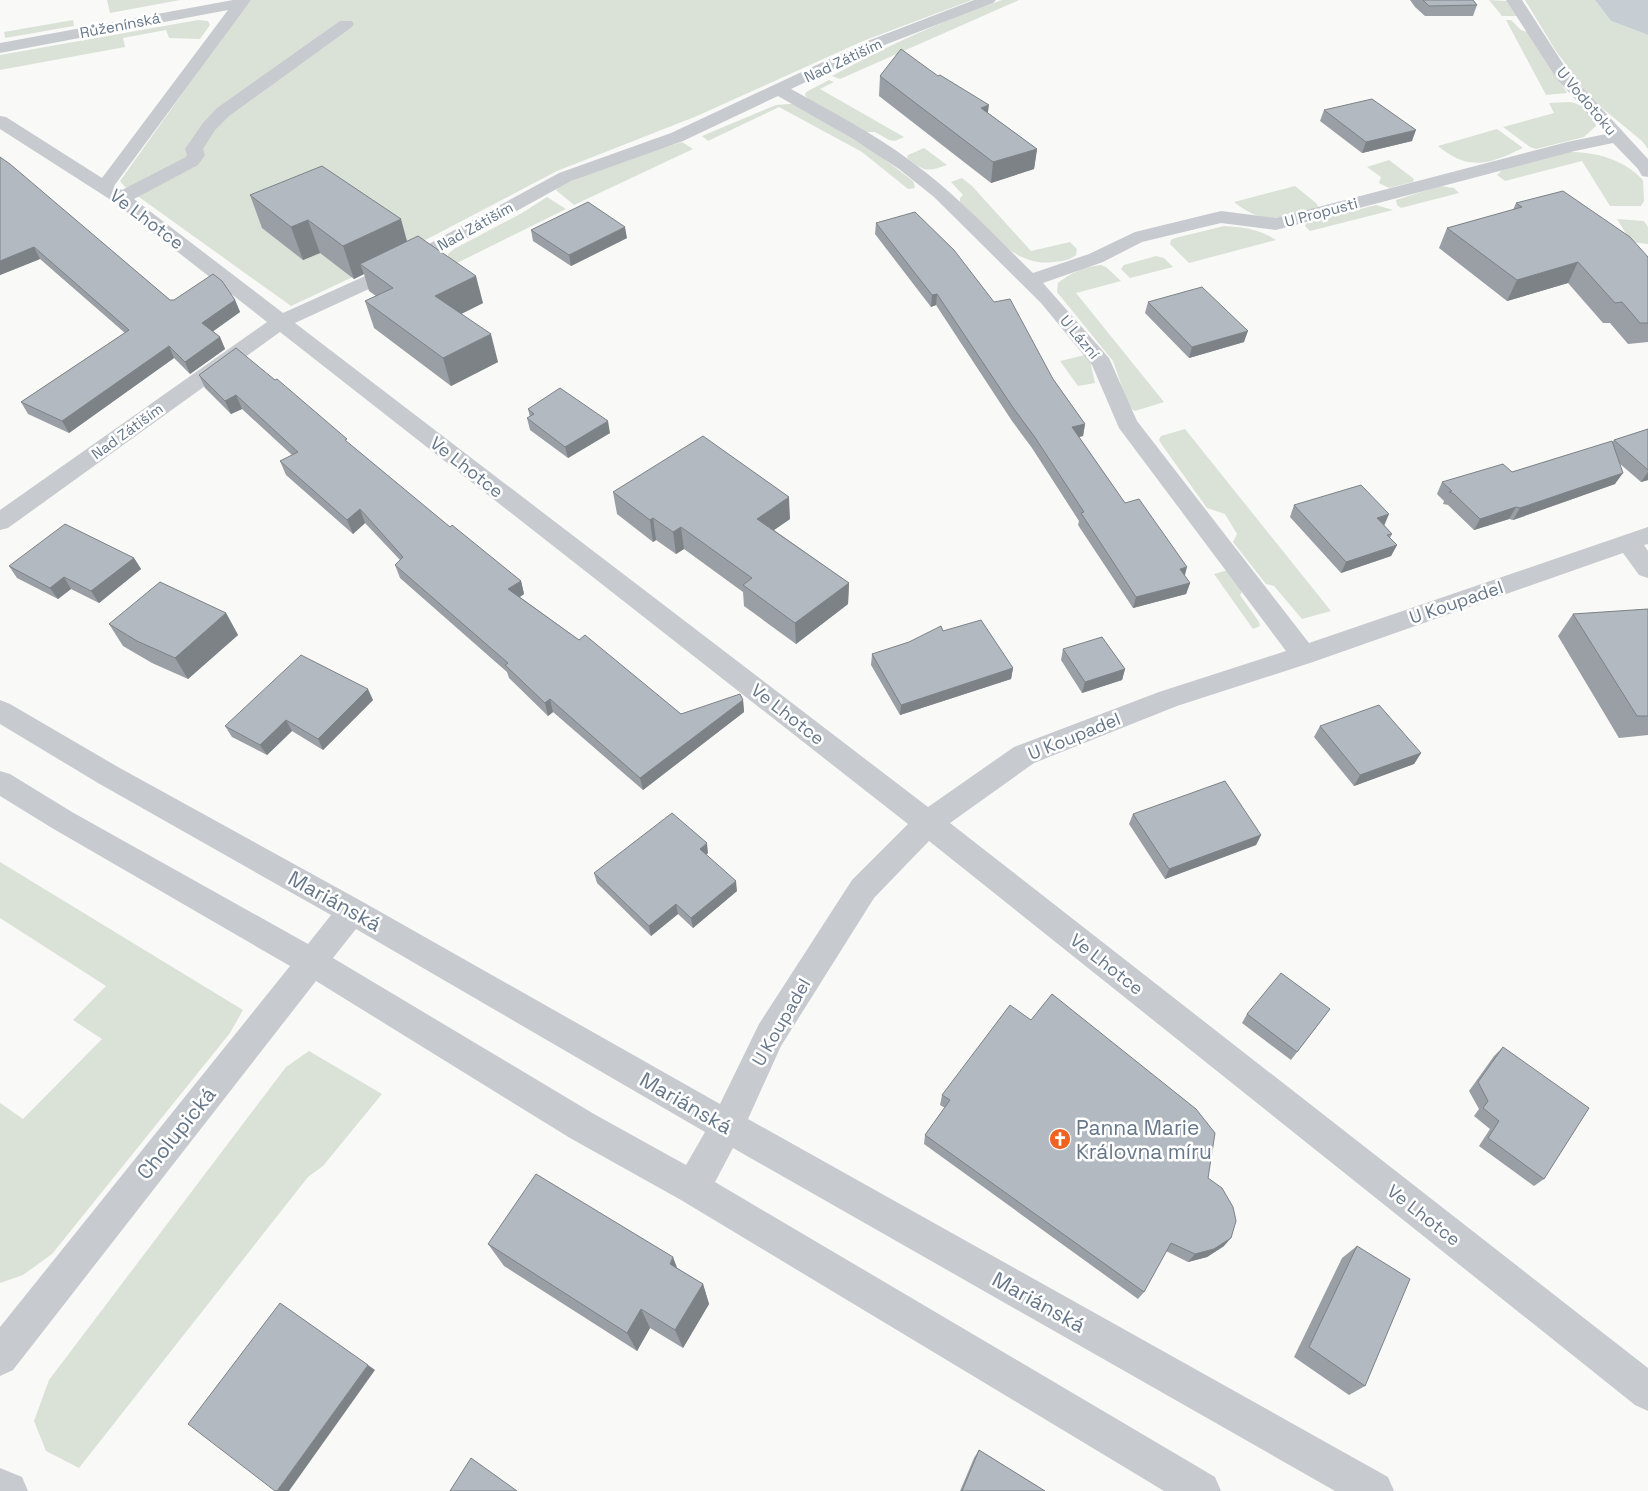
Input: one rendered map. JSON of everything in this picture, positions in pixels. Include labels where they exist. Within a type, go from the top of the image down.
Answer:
[{"type":"street","name":"Nad Zátiším","points":[[0,522],[280,322],[401,267],[565,177],[677,137],[876,44],[988,0]]},
{"type":"street","name":"U Vodotoku","points":[[1514,0],[1563,76],[1647,168],[1648,172]]},
{"type":"street","name":"Růženínská","points":[[0,48],[242,1]]},
{"type":"street","name":"Ve Lhotce","points":[[242,1],[104,186],[122,198],[928,823],[1648,1392]]},
{"type":"street","points":[[122,198],[192,161],[196,155],[194,149],[209,127],[223,112],[346,24]]},
{"type":"street","name":"U Lázní","points":[[780,90],[905,165],[940,193],[1048,299],[1102,363],[1127,423],[1304,655]]},
{"type":"street","points":[[0,121],[104,186]]},
{"type":"street","name":"U Propusti","points":[[1029,282],[1096,258],[1135,238],[1221,217],[1276,224],[1573,146],[1617,137]]},
{"type":"street","points":[[1638,539],[1648,569]]},
{"type":"street","name":"U Koupadel","points":[[692,1188],[727,1126],[770,1035],[862,889],[928,823],[1024,754],[1168,699],[1304,655],[1638,539]]},
{"type":"street","name":"Mariánská","points":[[0,711],[108,775],[352,911],[727,1126],[1374,1491]]},
{"type":"street","points":[[0,782],[62,820],[312,962],[582,1126],[692,1188],[1202,1491]]},
{"type":"street","name":"Cholupická","points":[[0,1356],[352,911]]},
{"type":"street","points":[[0,1488],[8,1491]]},
{"type":"shaded area","points":[[107,0],[180,0],[110,13]]},
{"type":"shaded area","points":[[249,0],[972,0],[863,41],[697,116],[557,171],[370,269],[291,306],[125,187],[120,181]]},
{"type":"shaded area","points":[[1002,0],[1019,0],[840,79],[832,76],[916,34]]},
{"type":"shaded area","points":[[1489,0],[1507,1],[1517,16],[1502,16]]},
{"type":"shaded area","points":[[1525,0],[1595,0],[1611,21],[1648,35],[1648,149],[1642,141],[1591,99],[1556,51]]},
{"type":"shaded area","points":[[1595,0],[1648,0],[1648,35],[1611,21]]},
{"type":"shaded area","points":[[73,20],[74,26],[5,38],[4,32]]},
{"type":"shaded area","points":[[198,20],[208,21],[210,25],[200,39],[169,38],[166,30],[123,38],[125,47],[0,70],[0,55]]},
{"type":"shaded area","points":[[1506,20],[1511,20],[1521,30],[1530,33],[1567,93],[1546,95]]},
{"type":"shaded area","points":[[829,80],[834,82],[820,89],[904,137],[895,141],[889,140],[875,132],[864,132],[809,100],[805,95],[806,92]]},
{"type":"shaded area","points":[[1570,102],[1587,110],[1595,122],[1596,126],[1584,137],[1536,149],[1530,147],[1503,127],[1554,113],[1549,103]]},
{"type":"shaded area","points":[[794,104],[876,153],[913,181],[915,188],[908,189],[862,152],[779,107],[708,141],[702,136],[776,105]]},
{"type":"shaded area","points":[[1497,129],[1523,148],[1500,158],[1480,163],[1460,160],[1438,146]]},
{"type":"shaded area","points":[[682,142],[693,149],[574,205],[556,190],[563,184],[630,158]]},
{"type":"shaded area","points":[[924,148],[947,165],[930,170],[918,166],[907,158],[908,155]]},
{"type":"shaded area","points":[[1568,152],[1599,155],[1627,167],[1643,180],[1644,201],[1641,206],[1610,206],[1582,161],[1505,181],[1497,175],[1502,170]]},
{"type":"shaded area","points":[[1389,160],[1414,179],[1413,182],[1389,188],[1379,183],[1381,177],[1367,167]]},
{"type":"shaded area","points":[[962,178],[972,186],[1031,251],[1070,242],[1077,249],[1076,255],[1063,261],[1040,262],[1026,259],[1014,253],[991,234],[960,203],[960,198],[963,195],[951,182]]},
{"type":"shaded area","points":[[1295,186],[1316,203],[1317,209],[1274,218],[1264,217],[1244,210],[1234,202]]},
{"type":"shaded area","points":[[1440,186],[1454,188],[1459,193],[1401,208],[1397,205],[1396,200]]},
{"type":"shaded area","points":[[547,197],[566,209],[453,265],[448,259],[448,254],[454,249],[522,213]]},
{"type":"shaded area","points":[[1376,205],[1393,210],[1310,231],[1305,226],[1307,223]]},
{"type":"shaded area","points":[[1617,219],[1644,221],[1648,227],[1648,244],[1631,242]]},
{"type":"shaded area","points":[[1224,226],[1251,229],[1276,240],[1189,263],[1170,244],[1171,240],[1175,238]]},
{"type":"shaded area","points":[[1156,256],[1164,258],[1173,267],[1130,278],[1121,269],[1124,265]]},
{"type":"shaded area","points":[[1101,265],[1106,267],[1121,281],[1076,293],[1164,402],[1135,411],[1129,407],[1113,361],[1057,292],[1058,283],[1068,276],[1084,268]]},
{"type":"shaded area","points":[[1085,355],[1090,360],[1095,383],[1078,386],[1060,361]]},
{"type":"shaded area","points":[[1185,429],[1331,611],[1302,619],[1274,586],[1266,584],[1233,542],[1237,534],[1225,514],[1207,508],[1159,440],[1161,436]]},
{"type":"shaded area","points":[[1228,570],[1242,592],[1240,595],[1260,626],[1253,629],[1214,574]]},
{"type":"shaded area","points":[[0,862],[243,1010],[230,1033],[52,1254],[23,1275],[0,1283],[0,1103],[23,1119],[102,1039],[73,1020],[106,986],[0,918]]},
{"type":"shaded area","points":[[309,1051],[382,1094],[323,1166],[308,1177],[79,1468],[46,1451],[34,1421],[49,1380],[286,1067]]},
{"type":"building","points":[[1423,0],[1473,0],[1477,5],[1429,6]]},
{"type":"building","points":[[901,49],[938,76],[940,75],[989,105],[981,108],[1037,149],[993,162],[880,76]]},
{"type":"building","points":[[1372,99],[1416,130],[1366,142],[1324,110]]},
{"type":"building","points":[[0,157],[170,300],[174,300],[213,274],[222,281],[235,300],[202,323],[220,337],[185,362],[169,346],[62,421],[21,402],[129,330],[34,247],[0,261]]},
{"type":"building","points":[[322,166],[401,219],[343,246],[308,220],[291,227],[250,195]]},
{"type":"building","points":[[1563,191],[1630,237],[1648,257],[1648,323],[1640,323],[1622,302],[1615,303],[1578,262],[1517,280],[1447,228],[1522,207],[1516,203]]},
{"type":"building","points":[[588,202],[625,227],[569,255],[531,230]]},
{"type":"building","points":[[915,212],[954,250],[994,302],[1010,299],[1053,379],[1085,424],[1072,427],[1125,503],[1139,499],[1187,567],[1180,569],[1190,583],[1136,597],[1081,513],[1084,512],[937,294],[932,295],[876,223]]},
{"type":"building","points":[[418,236],[476,276],[435,296],[491,334],[443,358],[365,301],[393,288],[360,264]]},
{"type":"building","points":[[1202,287],[1248,331],[1192,347],[1148,302]]},
{"type":"building","points":[[236,348],[275,380],[277,379],[347,439],[345,440],[450,527],[452,525],[521,581],[508,589],[579,640],[585,635],[681,714],[740,694],[743,700],[640,778],[550,699],[545,703],[505,665],[508,663],[395,565],[403,557],[360,509],[347,520],[280,461],[298,452],[236,395],[225,401],[199,375]]},
{"type":"building","points":[[560,388],[608,421],[565,447],[527,418],[534,414],[528,409]]},
{"type":"building","points":[[1648,429],[1648,470],[1614,440]]},
{"type":"building","points":[[703,436],[789,497],[757,519],[849,583],[795,623],[743,585],[752,578],[681,527],[673,532],[653,518],[650,520],[613,492]]},
{"type":"building","points":[[1612,441],[1623,473],[1520,508],[1516,507],[1480,519],[1454,494],[1449,492],[1452,491],[1442,482],[1503,464],[1512,472]]},
{"type":"building","points":[[1361,485],[1389,514],[1377,518],[1392,534],[1387,535],[1397,545],[1346,562],[1294,505]]},
{"type":"building","points":[[65,524],[134,558],[91,591],[64,577],[50,588],[9,566]]},
{"type":"building","points":[[160,582],[226,613],[175,658],[137,641],[109,624]]},
{"type":"building","points":[[1648,609],[1648,716],[1637,716],[1573,614]]},
{"type":"building","points":[[981,620],[1013,668],[901,705],[872,654],[909,642],[941,626],[943,631]]},
{"type":"building","points":[[1102,637],[1125,669],[1085,682],[1063,649]]},
{"type":"building","points":[[301,655],[368,689],[318,739],[286,720],[260,745],[225,726]]},
{"type":"building","points":[[1379,705],[1421,753],[1360,775],[1320,726]]},
{"type":"building","points":[[1225,781],[1261,835],[1169,869],[1133,814]]},
{"type":"building","points":[[672,813],[707,843],[700,849],[736,881],[691,918],[676,904],[649,926],[594,873]]},
{"type":"building","points":[[1281,973],[1330,1009],[1297,1052],[1247,1014]]},
{"type":"building","points":[[1052,994],[1196,1109],[1215,1133],[1208,1178],[1222,1188],[1233,1207],[1236,1221],[1231,1238],[1214,1249],[1195,1254],[1171,1243],[1144,1292],[925,1135],[950,1100],[942,1095],[1010,1005],[1031,1020]]},
{"type":"building","points":[[1503,1047],[1589,1108],[1544,1179],[1488,1138],[1499,1121],[1483,1108],[1488,1101],[1478,1082]]},
{"type":"building","points":[[536,1174],[673,1257],[670,1264],[703,1284],[675,1330],[641,1309],[627,1333],[488,1244]]},
{"type":"building","points":[[1357,1246],[1410,1279],[1365,1386],[1309,1347]]},
{"type":"building","points":[[280,1303],[368,1365],[277,1491],[275,1491],[188,1424]]},
{"type":"building","points":[[979,1450],[1045,1491],[962,1491]]},
{"type":"building","points":[[471,1458],[517,1491],[450,1491]]},
{"type":"place","name":"Panna Marie Královna míru","points":[[1060,1139]]}]
